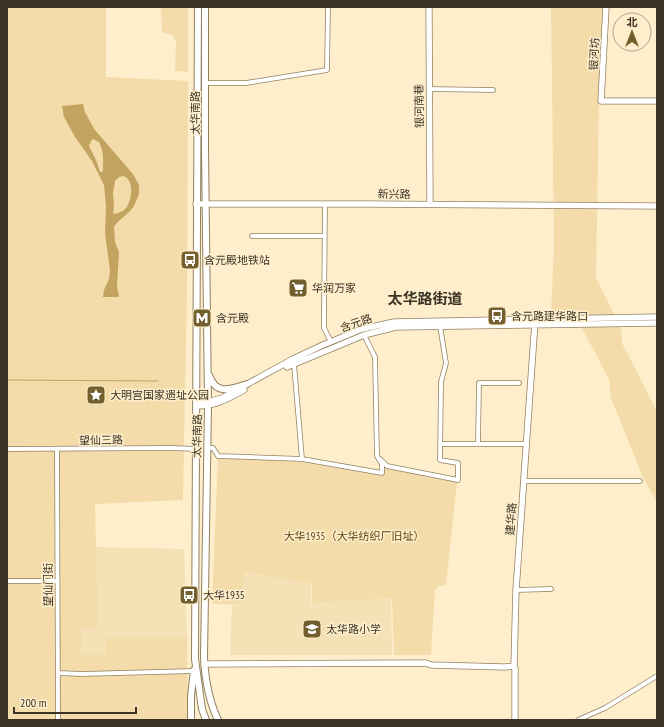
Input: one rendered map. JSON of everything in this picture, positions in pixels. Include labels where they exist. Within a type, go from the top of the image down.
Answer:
[{"type":"main road","name":"太华南路","points":[[198,7],[195,659],[202,709],[206,720]]},
{"type":"main road","name":"太华南路","points":[[205,7],[208,404],[204,664],[206,687],[218,720]]},
{"type":"main road","points":[[208,370],[212,383],[221,390],[231,389],[247,384]]},
{"type":"main road","points":[[191,720],[195,659]]},
{"type":"street","points":[[205,83],[246,83],[327,70],[328,7]]},
{"type":"street","name":"银河南巷","points":[[429,7],[430,204]]},
{"type":"street","name":"银河坊","points":[[606,7],[602,101],[657,101]]},
{"type":"street","points":[[429,89],[493,90]]},
{"type":"street","name":"新兴路","points":[[196,204],[657,206]]},
{"type":"street","points":[[325,204],[324,328],[330,342]]},
{"type":"street","points":[[252,236],[324,236]]},
{"type":"street","name":"含元路","points":[[196,404],[208,404],[224,401],[294,364],[364,335],[396,327],[657,317]]},
{"type":"street","name":"含元路","points":[[208,404],[330,342],[362,329],[394,322],[657,323]]},
{"type":"street","name":"建华路","points":[[515,720],[516,668],[514,666],[516,590],[534,322]]},
{"type":"street","points":[[377,456],[387,466],[458,480],[458,462],[440,460],[441,382],[446,363],[440,326]]},
{"type":"street","points":[[207,448],[213,448],[218,456],[302,459],[382,474],[382,464],[377,456],[375,357],[364,335]]},
{"type":"street","points":[[294,364],[302,459]]},
{"type":"street","points":[[478,444],[479,383],[519,383]]},
{"type":"street","points":[[441,444],[526,444]]},
{"type":"street","name":"望仙三路","points":[[7,449],[196,449]]},
{"type":"street","name":"望仙门街","points":[[57,449],[58,720]]},
{"type":"street","points":[[524,481],[640,481]]},
{"type":"street","points":[[7,581],[57,581]]},
{"type":"street","points":[[516,590],[551,589]]},
{"type":"street","points":[[204,664],[426,663],[505,667],[514,666]]},
{"type":"street","points":[[58,673],[82,674],[194,671]]},
{"type":"street","points":[[578,720],[605,708],[657,676]]},
{"type":"shaded area","points":[[83,104],[85,112],[94,129],[133,174],[139,185],[139,194],[134,206],[114,226],[115,242],[119,252],[117,286],[119,297],[103,297],[104,290],[109,279],[110,270],[105,234],[106,207],[104,185],[92,161],[75,137],[64,117],[62,106]],"holes":[[[93,139],[99,142],[102,149],[102,172],[100,172],[89,146]],[[123,176],[127,178],[131,185],[130,200],[126,208],[115,214],[113,213],[113,193],[115,181],[119,177]]]},
{"type":"shaded area","points":[[95,547],[184,549],[187,637],[107,637],[106,655],[81,655],[81,627],[98,628]]},
{"type":"shaded area","name":"太华路小学","points":[[244,572],[311,584],[311,603],[391,598],[392,655],[230,655],[232,604],[243,604]]},
{"type":"green space","name":"大明宫国家遗址公园","points":[[7,7],[106,7],[106,77],[188,81],[187,291],[183,500],[95,504],[98,628],[81,628],[81,654],[105,655],[107,637],[187,637],[188,720],[7,720]]},
{"type":"green space","points":[[161,7],[188,7],[188,72],[175,71],[176,42],[172,35],[162,32]]},
{"type":"green space","points":[[551,7],[605,7],[599,101],[596,278],[621,328],[622,343],[657,412],[657,502],[642,475],[611,398],[609,379],[582,328],[551,314],[554,245]]},
{"type":"green space","name":"大华1935（大华纺织厂旧址）","points":[[218,457],[301,462],[384,476],[386,467],[452,480],[457,483],[446,585],[438,586],[435,590],[431,655],[394,655],[392,598],[312,603],[312,584],[244,572],[243,604],[212,604]]},
{"type":"waterway","points":[[7,380],[158,381]]},
{"type":"place","name":"含元殿地铁站","points":[[190,260]]},
{"type":"place","name":"华润万家","points":[[298,288]]},
{"type":"place","name":"含元路建华路口","points":[[497,316]]},
{"type":"place","name":"含元殿","points":[[202,318]]},
{"type":"place","name":"大明宫国家遗址公园","points":[[96,395]]},
{"type":"place","name":"大华1935","points":[[189,595]]},
{"type":"place","name":"太华路小学","points":[[312,629]]},
{"type":"district","name":"太华路街道","points":[[425,298]]}]
